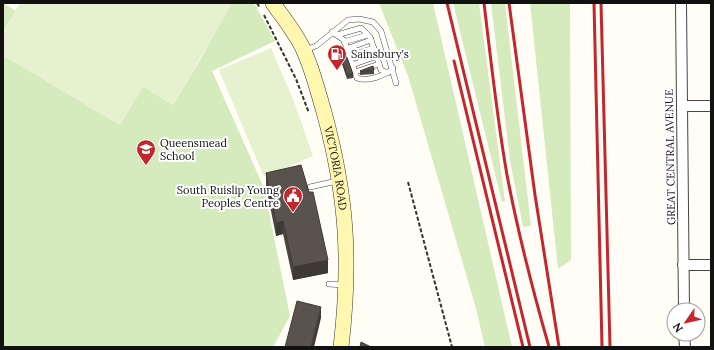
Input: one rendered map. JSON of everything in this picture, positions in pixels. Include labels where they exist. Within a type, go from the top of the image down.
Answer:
[{"type":"street","name":"VICTORIA ROAD","points":[[272,3],[304,50],[314,76],[333,146],[340,181],[347,254],[341,347]]},
{"type":"street","name":"GREAT CENTRAL AVENUE","points":[[680,3],[684,302]]},
{"type":"street","points":[[682,106],[711,106]]},
{"type":"street","points":[[683,265],[711,265]]},
{"type":"lane","points":[[304,50],[316,46],[348,20],[359,19],[373,22],[381,31],[396,82]]},
{"type":"lane","points":[[337,35],[361,28],[371,40],[382,70],[388,73]]},
{"type":"lane","points":[[332,32],[344,42],[356,78],[363,80],[388,73],[393,68]]},
{"type":"lane","points":[[344,42],[367,35]]},
{"type":"lane","points":[[346,49],[371,40]]},
{"type":"lane","points":[[349,56],[374,48]]},
{"type":"lane","points":[[352,65],[377,56]]},
{"type":"lane","points":[[355,72],[379,64]]},
{"type":"lane","points":[[310,187],[340,181]]},
{"type":"lane","points":[[329,284],[346,285]]},
{"type":"path","points":[[256,3],[285,55],[311,116]]},
{"type":"path","points":[[408,182],[452,347]]},
{"type":"green space","points":[[3,3],[16,11],[3,31]]},
{"type":"green space","points":[[20,3],[232,4],[173,105],[143,87],[120,125],[3,55],[3,31]]},
{"type":"green space","name":"Queensmead School","points":[[231,3],[254,3],[275,41],[212,71],[264,188],[290,316],[273,347],[3,347],[3,55],[120,125],[143,86],[173,105],[203,55]]},
{"type":"green space","points":[[379,3],[433,3],[512,347],[485,347],[475,305],[408,76]]},
{"type":"green space","points":[[453,3],[479,3],[505,201],[502,202]]},
{"type":"green space","points":[[491,3],[505,3],[531,226],[523,227],[510,161]]},
{"type":"green space","points":[[530,3],[570,3],[571,260],[558,269]]},
{"type":"green space","points":[[271,48],[293,99],[313,156],[264,177],[219,70]]},
{"type":"building","points":[[340,54],[346,55],[353,74],[347,75]]},
{"type":"building","points":[[373,66],[374,70],[360,71]]},
{"type":"building","points":[[301,165],[309,192],[313,192],[328,260],[293,267],[283,221],[276,223],[266,173]]},
{"type":"building","points":[[297,301],[321,307],[311,347],[285,347]]},
{"type":"building","points":[[361,342],[371,347],[360,347]]},
{"type":"railway","points":[[447,3],[530,347]]},
{"type":"railway","points":[[484,3],[497,111],[507,175],[526,262],[549,347]]},
{"type":"railway","points":[[509,3],[535,195],[559,347]]},
{"type":"railway","points":[[594,3],[602,347]]},
{"type":"railway","points":[[601,3],[610,347]]},
{"type":"railway","points":[[454,61],[523,347]]},
{"type":"place","name":"Sainsbury's","points":[[337,71]]},
{"type":"place","name":"Queensmead School","points":[[146,166]]},
{"type":"place","name":"South Ruislip Young Peoples Centre","points":[[293,213]]}]
